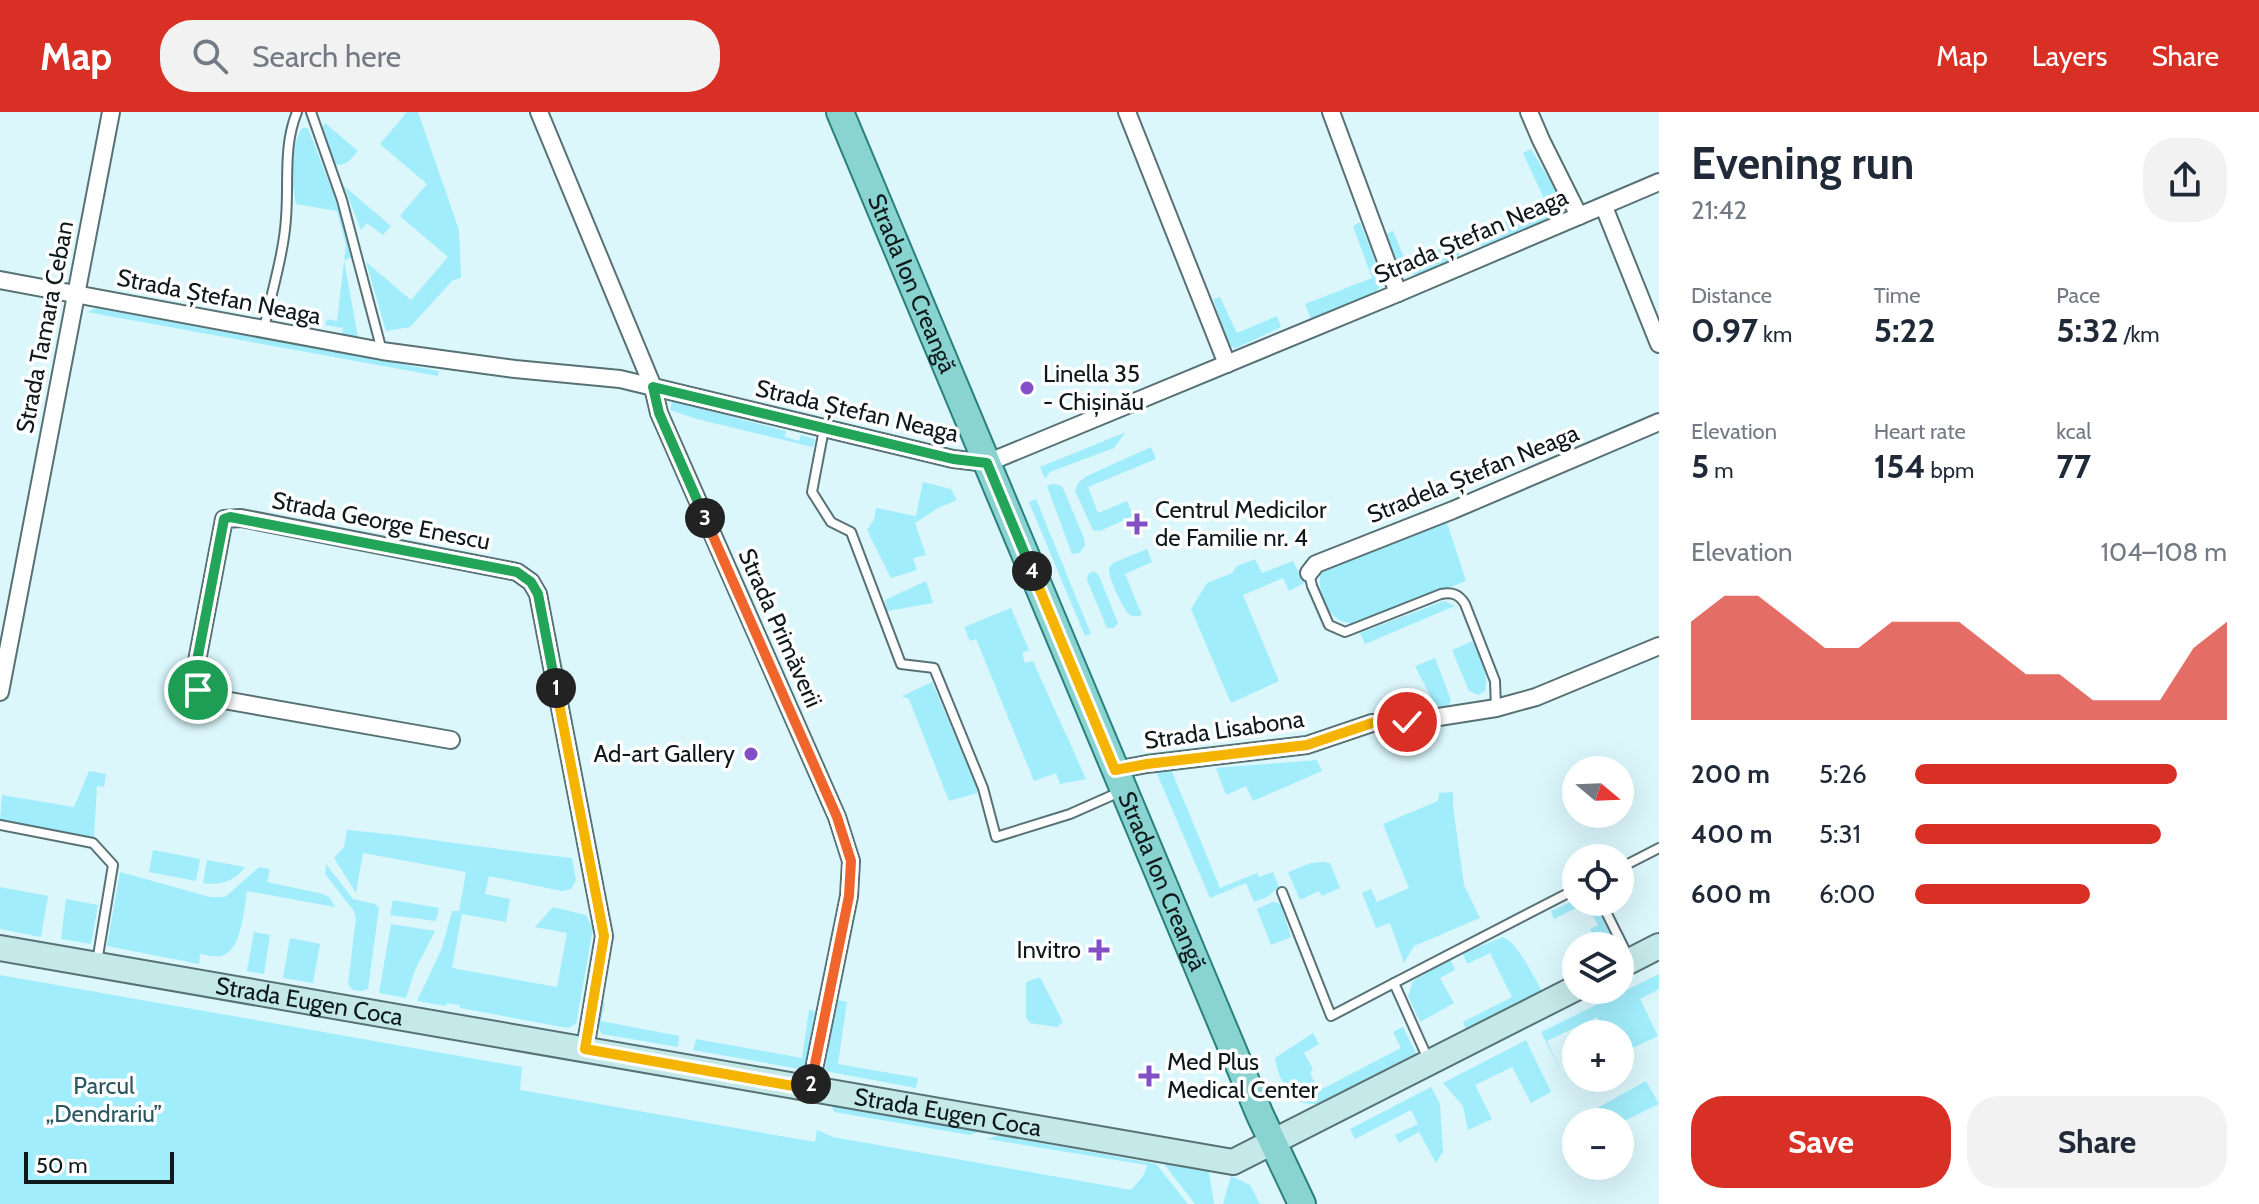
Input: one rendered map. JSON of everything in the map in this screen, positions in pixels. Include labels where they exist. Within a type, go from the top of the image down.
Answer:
[{"type":"main road","name":"Strada Ion Creangă","points":[[840,112],[1272,1143],[1302,1204]]},
{"type":"street","name":"Strada Tamara Ceban","points":[[0,692],[111,112]]},
{"type":"street","name":"Strada Primăverii","points":[[539,112],[653,387],[659,413],[847,846],[851,861],[849,896],[810,1089]]},
{"type":"street","points":[[1127,112],[1227,364]]},
{"type":"street","points":[[1331,112],[1398,293]]},
{"type":"street","points":[[1529,112],[1579,216]]},
{"type":"street","name":"Strada Ștefan Neaga","points":[[0,280],[382,351],[620,379],[953,459],[987,463],[1659,182]]},
{"type":"street","points":[[1604,207],[1659,344]]},
{"type":"street","name":"Stradela Ștefan Neaga","points":[[1309,573],[1316,564],[1453,510],[1659,422]]},
{"type":"street","name":"Strada George Enescu","points":[[451,740],[207,697],[198,690],[193,682],[224,519],[241,518],[517,572],[531,582],[538,594],[604,936],[585,1049]]},
{"type":"street","name":"Strada Lisabona","points":[[1119,780],[1147,764],[1307,745],[1372,723],[1407,722],[1496,708],[1536,697],[1659,646]]},
{"type":"street","points":[[1634,958],[1659,946]]},
{"type":"street","name":"Strada Eugen Coca","points":[[0,948],[1233,1162],[1562,995]]},
{"type":"lane","points":[[263,330],[286,222],[287,151],[297,112]]},
{"type":"lane","points":[[311,112],[342,200],[382,351]]},
{"type":"lane","points":[[824,429],[812,492],[831,522],[851,532],[901,664],[934,668],[983,788],[996,837],[1070,814],[1119,780]]},
{"type":"lane","points":[[1309,573],[1329,625],[1345,632],[1441,594],[1458,595],[1465,604],[1495,681],[1496,708]]},
{"type":"lane","points":[[0,825],[93,843],[113,865],[97,965]]},
{"type":"lane","points":[[1634,861],[1659,848]]},
{"type":"lane","points":[[1282,892],[1331,1016],[1562,896]]},
{"type":"lane","points":[[1394,983],[1430,1064]]},
{"type":"green space","points":[[407,112],[418,112],[459,230],[461,278],[453,280],[410,327],[386,331],[366,262],[411,300],[448,257],[400,216],[427,184],[380,144]]},
{"type":"green space","points":[[325,123],[358,151],[345,163],[334,164],[322,128]]},
{"type":"green space","points":[[302,128],[308,128],[340,211],[352,257],[344,260],[346,245],[337,211],[296,204],[293,165],[295,145]]},
{"type":"green space","points":[[1531,149],[1561,199],[1561,211],[1485,248],[1474,235],[1546,203],[1523,153]]},
{"type":"green space","points":[[344,186],[391,226],[383,235],[367,223],[361,230]]},
{"type":"green space","points":[[1360,222],[1382,278],[1379,288],[1373,294],[1311,319],[1305,304],[1372,278],[1353,226]]},
{"type":"green space","points":[[1393,231],[1406,262],[1454,243],[1461,259],[1422,274],[1408,273],[1397,261],[1386,234]]},
{"type":"green space","points":[[344,261],[358,337],[342,335],[343,328],[325,325],[327,319],[337,321]]},
{"type":"green space","points":[[1220,297],[1237,333],[1277,316],[1281,327],[1236,348],[1229,346],[1213,299]]},
{"type":"green space","points":[[96,308],[439,371],[438,376],[87,312]]},
{"type":"green space","points":[[672,401],[786,431],[785,437],[799,441],[801,435],[815,439],[813,447],[697,419],[670,410]]},
{"type":"green space","points":[[1126,432],[1114,448],[1050,472],[1045,479],[1040,467]]},
{"type":"green space","points":[[1151,447],[1156,459],[1088,487],[1098,513],[1127,501],[1133,516],[1100,531],[1093,530],[1075,491],[1078,483]]},
{"type":"green space","points":[[923,482],[951,489],[957,500],[915,523],[926,555],[913,558],[917,570],[891,578],[867,530],[874,520],[876,508],[916,516]]},
{"type":"green space","points":[[1052,484],[1063,488],[1084,538],[1085,546],[1079,553],[1072,554],[1047,486]]},
{"type":"green space","points":[[1036,499],[1091,634],[1085,636],[1029,502]]},
{"type":"green space","points":[[1447,523],[1466,581],[1356,624],[1340,620],[1331,613],[1321,590],[1321,572]]},
{"type":"green space","points":[[1147,549],[1152,562],[1125,574],[1142,615],[1134,616],[1123,606],[1109,569],[1113,563]]},
{"type":"green space","points":[[1255,559],[1262,573],[1293,561],[1304,583],[1289,591],[1283,578],[1243,595],[1279,681],[1231,703],[1191,609],[1207,583]]},
{"type":"green space","points":[[1094,571],[1099,576],[1118,623],[1114,628],[1107,628],[1087,580],[1088,574]]},
{"type":"green space","points":[[926,581],[933,603],[887,611],[885,600]]},
{"type":"green space","points":[[1444,601],[1455,606],[1365,644],[1360,633]]},
{"type":"green space","points":[[1011,608],[1029,650],[1022,653],[1025,663],[1033,661],[1086,779],[1060,784],[1056,773],[1034,781],[976,639],[970,641],[964,627]]},
{"type":"green space","points":[[1473,641],[1486,679],[1485,691],[1478,695],[1469,691],[1452,650]]},
{"type":"green space","points":[[1435,658],[1451,700],[1448,707],[1441,709],[1433,701],[1415,666]]},
{"type":"green space","points":[[932,682],[978,790],[977,793],[949,801],[909,699],[902,696]]},
{"type":"green space","points":[[1317,760],[1322,771],[1253,801],[1246,786],[1226,795],[1216,768]]},
{"type":"green space","points":[[1170,767],[1220,888],[1257,873],[1259,877],[1273,872],[1279,887],[1267,897],[1254,902],[1246,883],[1210,898],[1157,774],[1159,770]]},
{"type":"green space","points":[[89,771],[106,774],[104,787],[97,786],[94,837],[0,821],[2,795],[74,807]]},
{"type":"green space","points":[[1453,792],[1464,885],[1480,918],[1414,946],[1404,963],[1390,923],[1376,928],[1362,893],[1371,889],[1377,902],[1409,888],[1383,824],[1438,801],[1439,793]]},
{"type":"green space","points":[[347,830],[572,858],[576,880],[571,889],[562,891],[489,876],[485,894],[510,899],[506,922],[462,914],[452,968],[557,987],[567,933],[535,927],[553,907],[586,915],[593,929],[576,1024],[568,1028],[460,1008],[460,1005],[417,1001],[442,948],[452,911],[459,911],[466,872],[363,853],[356,893],[334,858],[344,847]]},
{"type":"green space","points":[[153,850],[200,859],[196,881],[149,872]]},
{"type":"green space","points":[[207,860],[245,867],[227,881],[203,883]]},
{"type":"green space","points":[[1311,863],[1330,863],[1340,888],[1322,896],[1319,891],[1300,900],[1288,872]]},
{"type":"green space","points":[[326,864],[353,899],[375,904],[379,908],[368,989],[362,991],[353,990],[348,984],[356,918],[325,874]]},
{"type":"green space","points":[[259,867],[270,869],[267,882],[323,894],[330,898],[335,907],[247,891],[241,929],[233,947],[220,956],[200,954],[199,964],[107,946],[120,872],[210,897],[225,897]]},
{"type":"green space","points":[[0,887],[48,896],[41,937],[0,929]]},
{"type":"green space","points":[[66,899],[98,905],[91,944],[61,939]]},
{"type":"green space","points":[[393,900],[439,908],[436,921],[390,915]]},
{"type":"green space","points":[[1272,902],[1281,904],[1291,937],[1271,945],[1257,909]]},
{"type":"green space","points":[[1562,906],[1562,915],[1554,919],[1551,911]]},
{"type":"green space","points":[[1593,916],[1601,916],[1609,932],[1592,932],[1590,929],[1598,925]]},
{"type":"green space","points":[[391,924],[435,931],[414,972],[406,998],[379,993]]},
{"type":"green space","points":[[254,932],[270,935],[264,974],[247,971]]},
{"type":"green space","points":[[1503,937],[1520,953],[1544,994],[1468,1035],[1463,1022],[1512,997],[1490,953],[1467,964],[1463,953]]},
{"type":"green space","points":[[290,938],[320,944],[313,983],[283,978]]},
{"type":"green space","points":[[1450,959],[1455,970],[1440,978],[1454,1003],[1420,1022],[1408,996],[1413,981]]},
{"type":"green space","points":[[1659,974],[1659,989],[1640,999],[1658,1036],[1634,1047],[1634,1020],[1599,1020],[1597,1017],[1565,1020],[1598,1004],[1634,1004],[1634,986]]},
{"type":"green space","name":"Parcul „Dendrariu”","points":[[0,975],[522,1067],[520,1090],[815,1142],[817,1130],[833,1137],[1131,1190],[1144,1175],[1147,1165],[987,1139],[999,1135],[1156,1164],[1188,1204],[0,1204]]},
{"type":"green space","points":[[1040,977],[1063,1022],[1057,1027],[1030,1023],[1026,1017],[1026,982]]},
{"type":"green space","points":[[838,1000],[847,1002],[838,1064],[918,1078],[916,1088],[825,1071]]},
{"type":"green space","points":[[605,1002],[601,1021],[679,1036],[678,1047],[602,1034],[596,1022],[600,1003]]},
{"type":"green space","points":[[809,1010],[815,1011],[806,1063],[800,1069],[693,1050],[696,1039],[802,1058]]},
{"type":"green space","points":[[1562,1022],[1562,1034],[1547,1041],[1562,1074],[1541,1032]]},
{"type":"green space","points":[[1403,1027],[1419,1059],[1321,1104],[1296,1099],[1280,1077],[1275,1058],[1313,1033],[1319,1044],[1304,1053],[1313,1069],[1310,1073],[1318,1089],[1322,1089],[1401,1048],[1393,1032]]},
{"type":"green space","points":[[1526,1040],[1551,1092],[1531,1103],[1512,1067],[1475,1085],[1492,1119],[1468,1130],[1463,1106],[1443,1083]]},
{"type":"green space","points":[[1646,1081],[1659,1104],[1634,1116],[1634,1108],[1597,1108],[1626,1092],[1634,1092],[1634,1088]]},
{"type":"green space","points":[[1431,1087],[1440,1104],[1443,1152],[1436,1163],[1419,1132],[1399,1143],[1395,1135],[1418,1124],[1411,1110],[1355,1139],[1350,1129]]},
{"type":"green space","points":[[832,1106],[978,1132],[970,1135],[834,1112]]},
{"type":"green space","points":[[1164,1164],[1209,1172],[1214,1204],[1195,1204]]},
{"type":"green space","points":[[1231,1176],[1250,1185],[1260,1204],[1223,1204]]},
{"type":"place","name":"Linella 35 - Chișinău","points":[[1027,388]]},
{"type":"place","name":"Centrul Medicilor de Familie nr. 4","points":[[1137,524]]},
{"type":"place","name":"Ad-art Gallery","points":[[751,754]]},
{"type":"place","name":"Invitro","points":[[1099,950]]},
{"type":"place","name":"Med Plus Medical Center","points":[[1149,1076]]},
{"type":"route","points":[[198,690],[193,682],[224,519],[241,518],[517,572],[531,582],[538,594],[604,936],[585,1049],[810,1089],[849,896],[851,861],[837,817],[659,413],[653,387],[953,459],[987,463],[1115,770],[1307,745],[1372,723],[1407,722]]}]
